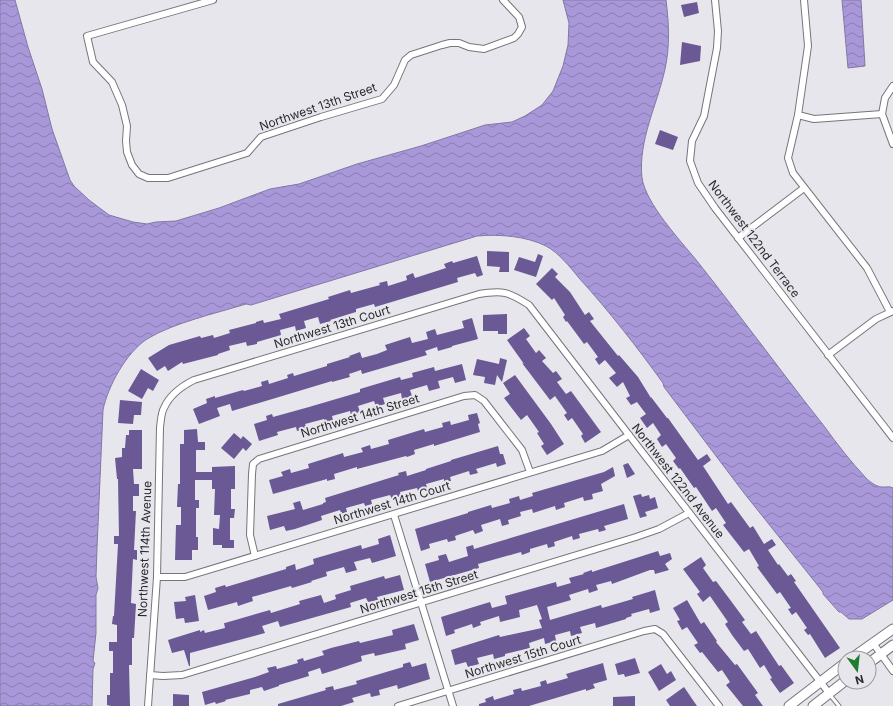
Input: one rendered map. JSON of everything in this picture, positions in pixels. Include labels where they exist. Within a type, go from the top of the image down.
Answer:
[{"type":"street","name":"Northwest 13th Street","points":[[213,0],[87,36],[93,62],[112,82],[122,105],[127,126],[127,152],[132,165],[139,174],[148,178],[168,178],[247,153],[261,137],[321,116],[382,99],[394,85],[405,60],[411,56],[442,44],[459,43],[469,47],[484,49],[514,38],[522,27],[519,17],[503,0]]},
{"type":"street","name":"Northwest 122nd Terrace","points":[[715,0],[718,31],[717,48],[704,116],[692,141],[690,161],[698,183],[715,208],[893,438]]},
{"type":"street","points":[[804,0],[808,46],[798,115],[788,158],[793,173],[867,268],[892,312],[876,319],[828,354]]},
{"type":"street","points":[[893,86],[885,98],[882,114],[893,143]]},
{"type":"street","points":[[798,115],[814,119],[882,114]]},
{"type":"street","points":[[738,238],[804,188]]},
{"type":"street","name":"Northwest 13th Court","points":[[172,395],[182,386],[194,380],[480,294],[503,291]]},
{"type":"street","name":"Northwest 122nd Avenue","points":[[503,291],[515,295],[529,305],[830,693]]},
{"type":"street","name":"Northwest 114th Avenue","points":[[148,706],[157,577],[160,427],[163,409],[172,395]]},
{"type":"street","name":"Northwest 14th Street","points":[[255,556],[250,535],[253,464],[267,456],[464,396],[475,395],[484,401],[522,450],[530,472]]},
{"type":"street","name":"Northwest 14th Court","points":[[157,577],[185,578],[602,451],[629,435]]},
{"type":"street","name":"Northwest 15th Street","points":[[150,674],[163,676],[182,675],[636,537],[659,529],[689,513]]},
{"type":"street","points":[[394,515],[453,706]]},
{"type":"street","name":"Northwest 15th Court","points":[[398,706],[644,631],[655,629],[664,634],[719,706]]},
{"type":"street","points":[[863,650],[893,629]]},
{"type":"street","points":[[872,643],[893,671]]},
{"type":"street","points":[[877,657],[893,645]]},
{"type":"street","points":[[789,706],[837,669]]},
{"type":"street","points":[[813,706],[837,687]]},
{"type":"lane","points":[[830,693],[839,706]]},
{"type":"water","points":[[0,0],[15,0],[28,47],[42,89],[52,129],[70,180],[74,186],[89,200],[109,215],[133,222],[147,224],[176,221],[219,208],[270,189],[299,184],[357,164],[421,146],[485,125],[512,122],[542,105],[553,91],[563,66],[568,45],[569,23],[563,0],[666,0],[668,52],[662,83],[645,137],[642,178],[645,188],[657,210],[673,232],[850,459],[872,483],[879,487],[893,488],[893,600],[862,619],[849,619],[839,612],[823,594],[823,592],[744,493],[664,387],[663,383],[633,343],[564,260],[546,246],[530,240],[494,235],[477,236],[251,305],[246,304],[195,319],[158,333],[139,345],[125,361],[119,371],[109,391],[103,410],[96,577],[98,588],[96,595],[96,633],[93,661],[95,663],[93,669],[92,706],[0,706]]},
{"type":"water","points":[[842,0],[861,0],[865,66],[848,68]]},
{"type":"building","points":[[697,2],[699,13],[684,17],[681,5]]},
{"type":"building","points":[[682,42],[701,46],[700,61],[680,65]]},
{"type":"building","points":[[660,130],[678,137],[673,150],[655,144]]},
{"type":"building","points":[[487,251],[509,252],[509,272],[499,272],[500,267],[487,266]]},
{"type":"building","points":[[538,254],[543,256],[536,277],[514,270],[519,257],[535,262]]},
{"type":"building","points":[[477,256],[483,275],[477,277],[475,273],[457,278],[458,282],[375,307],[374,304],[356,309],[356,312],[320,324],[318,317],[304,321],[306,328],[296,331],[295,326],[280,330],[281,335],[257,342],[257,344],[247,346],[246,342],[229,346],[230,350],[218,355],[183,364],[182,362],[168,371],[165,366],[157,371],[148,358],[169,345],[200,336],[201,338],[213,335],[214,338],[230,333],[229,330],[263,320],[264,323],[281,319],[279,314],[329,299],[328,297],[350,290],[351,293],[380,285],[379,283],[387,281],[388,286],[407,280],[406,276],[413,273],[415,278],[446,268],[444,264],[452,261],[453,263]]},
{"type":"building","points":[[552,268],[558,274],[555,277],[570,292],[585,315],[589,312],[594,319],[590,321],[618,356],[619,355],[638,377],[651,398],[668,418],[698,460],[707,454],[711,460],[703,466],[728,504],[731,502],[750,528],[753,526],[764,544],[772,539],[776,545],[768,550],[778,565],[779,564],[788,576],[791,574],[796,581],[794,582],[840,648],[825,658],[810,634],[808,635],[804,630],[807,628],[796,612],[792,615],[788,609],[791,608],[780,592],[777,594],[757,567],[759,566],[749,549],[744,552],[723,525],[726,523],[716,508],[712,511],[696,487],[694,488],[680,468],[679,469],[673,461],[676,458],[666,444],[662,447],[657,439],[661,435],[653,423],[647,428],[640,418],[646,414],[637,402],[631,405],[626,398],[630,396],[623,382],[617,387],[609,378],[616,373],[605,360],[599,365],[595,359],[598,357],[587,342],[584,344],[567,321],[566,322],[563,317],[565,315],[554,298],[552,300],[536,284]]},
{"type":"building","points":[[507,314],[507,334],[498,334],[498,331],[483,331],[483,315]]},
{"type":"building","points":[[472,318],[478,339],[438,351],[437,347],[425,351],[427,355],[362,374],[361,370],[349,374],[350,377],[232,411],[230,404],[217,408],[220,416],[199,424],[193,409],[207,403],[206,399],[262,386],[261,382],[268,380],[269,384],[288,378],[287,375],[293,373],[294,376],[327,366],[327,364],[350,357],[349,356],[360,352],[362,358],[377,354],[387,350],[385,345],[410,337],[412,343],[428,339],[426,332],[435,329],[437,335],[464,328],[462,321]]},
{"type":"building","points":[[524,328],[530,336],[526,339],[536,353],[539,350],[546,358],[542,361],[553,373],[556,371],[562,379],[557,382],[566,394],[571,391],[601,432],[585,443],[581,436],[583,434],[572,418],[568,421],[564,415],[567,413],[555,396],[550,400],[522,363],[524,364],[507,340]]},
{"type":"building","points":[[500,358],[507,360],[502,382],[497,375],[495,385],[484,383],[485,377],[473,375],[477,359],[499,364]]},
{"type":"building","points":[[462,364],[466,380],[455,383],[453,377],[438,381],[440,388],[429,391],[427,385],[410,390],[412,396],[402,399],[401,393],[383,398],[385,404],[376,407],[374,401],[358,406],[360,412],[351,415],[350,411],[332,416],[333,420],[325,423],[324,419],[305,424],[307,428],[297,431],[296,427],[277,432],[278,435],[259,441],[254,424],[267,420],[266,416],[272,414],[273,417],[309,407],[360,392],[360,389],[400,377],[401,380],[413,377],[412,373],[434,367],[435,371]]},
{"type":"building","points":[[141,369],[159,380],[153,391],[148,388],[142,399],[128,391]]},
{"type":"building","points":[[515,375],[564,444],[547,455],[541,446],[544,444],[537,433],[539,432],[527,415],[521,420],[504,398],[510,394],[503,383]]},
{"type":"building","points":[[120,400],[142,402],[141,415],[134,415],[133,424],[118,423]]},
{"type":"building","points":[[477,413],[480,423],[478,424],[480,432],[434,446],[434,444],[414,450],[415,454],[407,457],[406,456],[357,469],[357,467],[334,474],[335,479],[327,481],[327,479],[273,494],[269,480],[283,476],[281,472],[290,469],[291,473],[309,468],[308,464],[343,453],[344,457],[363,452],[361,448],[370,445],[371,449],[389,444],[388,440],[424,429],[425,432],[443,427],[442,423],[450,421],[451,425],[469,420],[468,415]]},
{"type":"building","points":[[197,429],[198,442],[205,442],[205,450],[196,450],[196,472],[212,472],[212,467],[235,466],[235,489],[231,489],[231,509],[235,509],[234,518],[230,518],[230,540],[234,540],[234,548],[222,548],[222,545],[213,545],[213,528],[219,529],[220,515],[214,515],[215,489],[212,489],[212,480],[195,480],[195,500],[199,500],[199,508],[196,508],[196,537],[198,537],[198,550],[192,550],[192,560],[175,560],[176,525],[181,525],[181,507],[177,507],[178,484],[180,484],[180,444],[184,444],[184,430]]},
{"type":"building","points":[[129,430],[142,430],[142,469],[133,469],[134,484],[139,484],[139,496],[133,496],[133,511],[136,511],[134,550],[137,550],[137,560],[133,559],[131,603],[136,604],[134,638],[132,638],[132,665],[129,665],[130,706],[111,706],[107,705],[107,695],[110,695],[110,673],[113,673],[113,651],[109,651],[109,642],[117,642],[117,625],[112,624],[114,616],[118,544],[114,544],[114,536],[119,536],[118,479],[115,458],[122,457],[122,448],[125,448],[126,435],[129,435]]},
{"type":"building","points":[[234,433],[241,439],[243,436],[252,444],[246,451],[243,448],[234,459],[221,448]]},
{"type":"building","points":[[498,446],[500,454],[503,454],[506,464],[497,467],[496,463],[476,469],[478,473],[470,475],[469,471],[450,477],[451,481],[444,482],[444,479],[426,484],[427,488],[418,491],[417,488],[400,492],[401,496],[392,499],[390,495],[371,500],[372,504],[365,506],[364,503],[346,508],[347,512],[341,514],[340,510],[321,516],[322,520],[295,529],[286,531],[284,526],[270,530],[267,516],[295,509],[293,503],[300,501],[303,510],[323,504],[326,502],[325,498],[399,475],[398,473],[406,471],[407,476],[451,460]]},
{"type":"building","points":[[628,463],[635,474],[627,478],[623,465]]},
{"type":"building","points":[[613,467],[615,476],[601,484],[603,491],[592,494],[593,499],[584,501],[583,497],[564,503],[565,507],[556,510],[555,506],[533,513],[532,509],[520,512],[521,516],[508,520],[509,524],[502,526],[500,519],[481,525],[483,531],[475,534],[473,530],[455,536],[456,540],[448,542],[447,539],[429,544],[430,548],[421,551],[415,529],[491,505],[492,508],[510,503],[509,499],[519,496],[520,500],[533,496],[532,493],[604,472]]},
{"type":"building","points":[[641,494],[642,497],[649,495],[650,499],[655,497],[658,508],[645,512],[647,516],[640,518],[633,496]]},
{"type":"building","points":[[624,504],[628,519],[604,526],[606,530],[599,532],[598,529],[579,534],[580,538],[573,540],[572,536],[554,542],[555,546],[548,548],[547,544],[530,549],[530,552],[522,555],[521,552],[478,564],[479,568],[430,582],[425,564],[439,560],[438,556],[446,554],[449,562],[468,556],[466,547],[473,545],[474,549]]},
{"type":"building","points":[[390,535],[396,556],[372,563],[370,558],[354,562],[357,570],[346,573],[344,567],[326,572],[327,576],[311,581],[312,582],[292,588],[291,586],[252,597],[253,601],[238,606],[237,602],[208,610],[204,596],[216,592],[215,588],[225,585],[226,587],[286,569],[286,567],[295,564],[296,570],[314,564],[313,559],[361,545],[362,549],[379,544],[378,539]]},
{"type":"building","points":[[658,551],[660,556],[670,553],[672,559],[665,564],[669,570],[655,574],[654,570],[650,570],[612,584],[611,581],[596,585],[598,590],[589,593],[588,589],[569,595],[571,600],[547,607],[550,620],[601,605],[602,608],[633,599],[632,597],[655,590],[660,610],[650,613],[649,609],[631,614],[632,616],[626,619],[596,628],[595,623],[580,627],[582,633],[571,636],[570,631],[555,635],[556,641],[545,644],[544,638],[529,643],[530,648],[505,654],[505,656],[494,659],[493,654],[477,658],[479,664],[468,667],[466,662],[455,665],[451,650],[499,635],[500,637],[542,628],[539,620],[542,619],[537,605],[519,610],[520,617],[500,622],[499,616],[480,622],[481,625],[473,628],[472,624],[454,630],[455,633],[446,636],[441,617],[490,602],[492,608],[507,604],[505,596],[556,582],[557,587],[571,583],[569,578]]},
{"type":"building","points":[[701,557],[706,565],[703,568],[713,582],[716,581],[745,620],[742,622],[751,634],[756,631],[779,666],[781,665],[794,683],[780,693],[770,679],[772,678],[764,665],[760,668],[748,649],[744,651],[732,635],[725,624],[728,622],[710,596],[703,602],[697,594],[700,592],[683,569]]},
{"type":"building","points":[[400,575],[404,590],[377,597],[378,600],[368,602],[366,598],[350,603],[351,607],[280,627],[278,621],[262,626],[265,633],[190,653],[190,666],[184,650],[172,653],[168,640],[200,630],[200,632],[204,630],[205,633],[225,628],[224,623],[270,610],[271,613],[300,604],[299,601],[321,595],[324,603],[336,599],[335,595],[351,590],[350,586],[384,576],[385,579]]},
{"type":"building","points":[[195,595],[199,621],[185,623],[184,618],[176,619],[174,602],[186,601],[185,597]]},
{"type":"building","points":[[687,600],[701,624],[704,622],[717,641],[716,642],[735,665],[737,664],[758,693],[755,695],[763,706],[743,706],[726,685],[730,682],[722,670],[718,672],[702,652],[700,653],[694,645],[698,643],[687,627],[682,630],[677,621],[680,620],[673,608]]},
{"type":"building","points":[[414,624],[419,640],[405,644],[406,649],[375,656],[374,653],[361,656],[362,661],[335,670],[322,674],[320,668],[308,672],[309,676],[264,691],[262,687],[250,690],[250,694],[225,700],[226,701],[216,704],[215,702],[205,705],[202,692],[269,672],[267,668],[276,666],[277,669],[298,663],[297,660],[303,658],[304,661],[324,655],[322,651],[331,648],[393,635],[392,630]]},
{"type":"building","points":[[635,658],[640,673],[625,677],[624,674],[618,675],[615,664]]},
{"type":"building","points":[[410,662],[412,667],[426,663],[430,679],[398,689],[397,685],[379,690],[380,695],[371,697],[370,693],[352,698],[354,702],[341,706],[278,706],[278,704],[326,690],[325,688],[333,686],[334,690],[357,684],[356,681],[403,667],[403,664]]},
{"type":"building","points":[[603,663],[607,680],[593,684],[595,688],[586,691],[586,689],[529,706],[479,706],[479,704],[486,702],[485,699],[493,696],[494,700],[514,694],[513,690],[521,688],[522,691],[541,686],[540,682],[546,680],[547,684],[568,678],[566,674]]},
{"type":"building","points":[[661,664],[667,674],[671,671],[676,680],[659,691],[648,672]]},
{"type":"building","points":[[684,687],[697,706],[670,706],[666,700]]},
{"type":"building","points":[[173,694],[189,695],[189,706],[173,706]]},
{"type":"building","points":[[635,696],[635,706],[613,706],[613,697]]}]
